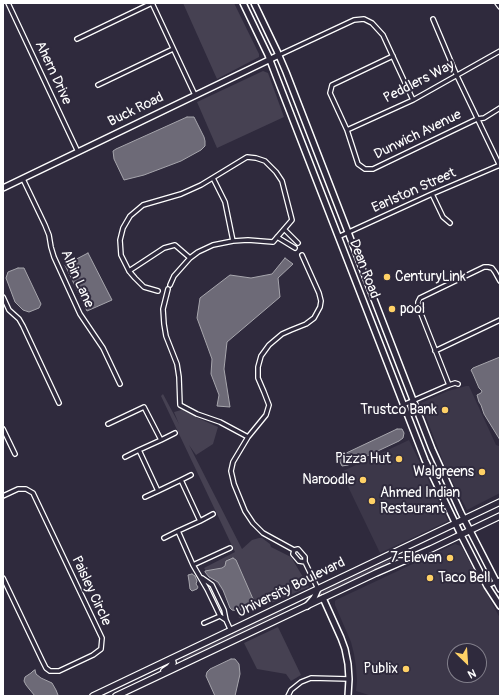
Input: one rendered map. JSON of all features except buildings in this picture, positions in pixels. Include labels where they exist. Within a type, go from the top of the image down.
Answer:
[{"type":"main road","name":"Dean Road","points":[[243,3],[270,60],[403,405],[430,471],[455,524],[500,606]]},
{"type":"main road","name":"Dean Road","points":[[254,3],[279,55],[441,471],[464,519],[498,581],[500,589]]},
{"type":"main road","name":"Buck Road","points":[[3,188],[279,55]]},
{"type":"main road","name":"University Boulevard","points":[[93,696],[500,502]]},
{"type":"main road","name":"University Boulevard","points":[[116,696],[500,516]]},
{"type":"main road","points":[[306,606],[314,598],[318,589]]},
{"type":"main road","points":[[323,598],[345,649],[349,679],[348,696]]},
{"type":"main road","points":[[127,691],[170,667],[173,663],[172,659]]},
{"type":"street","name":"Ahern Drive","points":[[8,3],[78,152]]},
{"type":"street","points":[[78,39],[152,3],[195,95]]},
{"type":"street","points":[[497,3],[500,7]]},
{"type":"street","points":[[433,18],[457,76],[500,166]]},
{"type":"street","points":[[279,55],[354,20],[364,19],[372,23],[383,35],[413,100]]},
{"type":"street","points":[[98,85],[173,49]]},
{"type":"street","name":"Peddlers Way","points":[[347,130],[413,100],[500,51]]},
{"type":"street","points":[[347,130],[330,93],[332,85],[393,56]]},
{"type":"street","points":[[477,119],[484,118],[500,108]]},
{"type":"street","name":"Dunwich Avenue","points":[[347,130],[358,164],[365,169],[373,169],[477,119]]},
{"type":"street","points":[[158,291],[144,287],[129,271],[121,255],[120,240],[123,228],[130,216],[143,205],[181,194],[201,186],[247,157],[256,158],[265,162],[276,172],[282,181],[292,220],[273,242],[248,240],[233,241],[213,245],[198,252],[190,258],[174,276],[170,285]]},
{"type":"street","name":"Earlston Street","points":[[338,237],[432,194],[500,166]]},
{"type":"street","name":"Albin Lane","points":[[23,178],[49,235],[54,257],[80,314],[103,348],[120,384]]},
{"type":"street","points":[[213,178],[225,202],[233,241]]},
{"type":"street","points":[[432,194],[443,216],[450,223]]},
{"type":"street","points":[[284,229],[298,243]]},
{"type":"street","points":[[277,237],[295,248]]},
{"type":"street","points":[[129,271],[164,248],[175,245],[190,258]]},
{"type":"street","points":[[302,255],[319,292],[321,302],[320,307],[314,318],[306,324],[282,334],[269,345],[261,356],[258,367],[258,378],[269,405],[266,415],[248,437],[233,462],[231,471],[234,484],[245,511],[253,523],[263,534],[294,550],[298,549],[306,557],[304,562],[318,589]]},
{"type":"street","points":[[448,384],[418,306],[420,298],[484,267],[492,268],[500,281]]},
{"type":"street","points":[[168,289],[163,309],[164,324],[166,336],[177,364],[180,405],[198,414],[220,422],[248,437]]},
{"type":"street","points":[[3,297],[8,310],[19,319],[24,326],[59,403]]},
{"type":"street","points":[[435,351],[500,320]]},
{"type":"street","points":[[403,405],[448,384],[458,384]]},
{"type":"street","points":[[108,424],[144,407],[161,440]]},
{"type":"street","points":[[3,429],[15,454]]},
{"type":"street","points":[[125,457],[175,433]]},
{"type":"street","points":[[140,450],[158,491]]},
{"type":"street","points":[[145,497],[191,475]]},
{"type":"street","points":[[181,480],[200,520]]},
{"type":"street","name":"Paisley Circle","points":[[3,496],[18,489],[26,489],[33,493],[102,638],[101,649],[93,655],[59,671],[50,671],[46,668],[3,578]]},
{"type":"street","points":[[164,538],[213,514]]},
{"type":"street","points":[[178,531],[220,616],[226,620]]},
{"type":"street","points":[[194,565],[230,548]]},
{"type":"street","points":[[294,550],[293,554],[299,562],[304,562]]},
{"type":"street","points":[[201,578],[212,585],[224,610],[226,620],[231,631]]},
{"type":"street","points":[[488,586],[498,581]]},
{"type":"street","points":[[204,623],[220,616]]},
{"type":"street","points":[[288,696],[291,690],[301,682],[311,678],[349,679]]},
{"type":"shaded area","points":[[183,3],[234,3],[259,54],[259,57],[217,79]]},
{"type":"shaded area","points":[[263,71],[268,73],[284,117],[217,148],[197,102]]},
{"type":"shaded area","points":[[187,117],[194,117],[204,137],[205,146],[201,150],[181,161],[144,175],[124,180],[114,159],[113,151]]},
{"type":"shaded area","points":[[88,253],[112,300],[87,311],[65,265]]},
{"type":"shaded area","points":[[285,258],[293,264],[278,278],[280,297],[227,342],[224,369],[230,407],[217,406],[219,395],[211,374],[212,359],[197,318],[200,298],[230,275],[251,278],[272,274]]},
{"type":"shaded area","points":[[18,268],[24,268],[41,304],[39,308],[29,312],[23,310],[15,302],[6,278],[8,272]]},
{"type":"shaded area","points":[[500,357],[500,440],[484,414],[479,402],[477,395],[482,391],[479,388],[471,370]]},
{"type":"shaded area","points":[[469,386],[496,445],[500,446],[500,493],[467,510],[446,469],[421,403],[448,391]]},
{"type":"shaded area","points":[[163,394],[179,424],[174,412],[185,409],[198,418],[218,427],[213,444],[196,455],[189,445],[242,549],[252,540],[262,538],[270,544],[271,547],[291,557],[309,587],[239,618],[238,614],[240,610],[204,568],[235,552],[161,396]]},
{"type":"shaded area","points":[[397,429],[402,429],[404,433],[403,438],[399,441],[348,465],[342,466],[339,460],[340,456]]},
{"type":"shaded area","points":[[409,440],[448,521],[380,553],[341,472]]},
{"type":"shaded area","points":[[455,544],[461,546],[500,618],[500,696],[372,696],[356,691],[357,681],[354,654],[351,642],[335,605],[335,601]]},
{"type":"shaded area","points":[[402,554],[376,569],[320,596],[319,593]]},
{"type":"shaded area","points":[[233,558],[236,560],[253,599],[251,605],[238,611],[230,608],[218,582],[209,577],[205,572],[222,568],[225,566],[226,561]]},
{"type":"shaded area","points":[[192,574],[195,576],[198,587],[192,591],[190,589],[188,575]]},
{"type":"shaded area","points":[[284,610],[247,630],[183,660],[183,658]]},
{"type":"shaded area","points":[[278,627],[301,675],[291,681],[286,674],[257,669],[244,643]]},
{"type":"shaded area","points":[[231,659],[235,659],[239,664],[240,674],[235,696],[215,696],[206,676],[207,672],[210,669]]},
{"type":"shaded area","points":[[35,670],[36,674],[41,678],[52,683],[58,695],[57,696],[35,696],[24,681],[25,677]]},
{"type":"place","name":"CenturyLink","points":[[387,277]]},
{"type":"place","name":"pool","points":[[392,309]]},
{"type":"place","name":"Trustco Bank","points":[[445,410]]},
{"type":"place","name":"Pizza Hut","points":[[399,459]]},
{"type":"place","name":"Walgreens","points":[[482,472]]},
{"type":"place","name":"Naroodle","points":[[363,480]]},
{"type":"place","name":"Ahmed Indian Restaurant","points":[[372,501]]},
{"type":"place","name":"7-Eleven","points":[[450,558]]},
{"type":"place","name":"Taco Bell","points":[[430,578]]},
{"type":"place","name":"Publix","points":[[406,669]]}]
